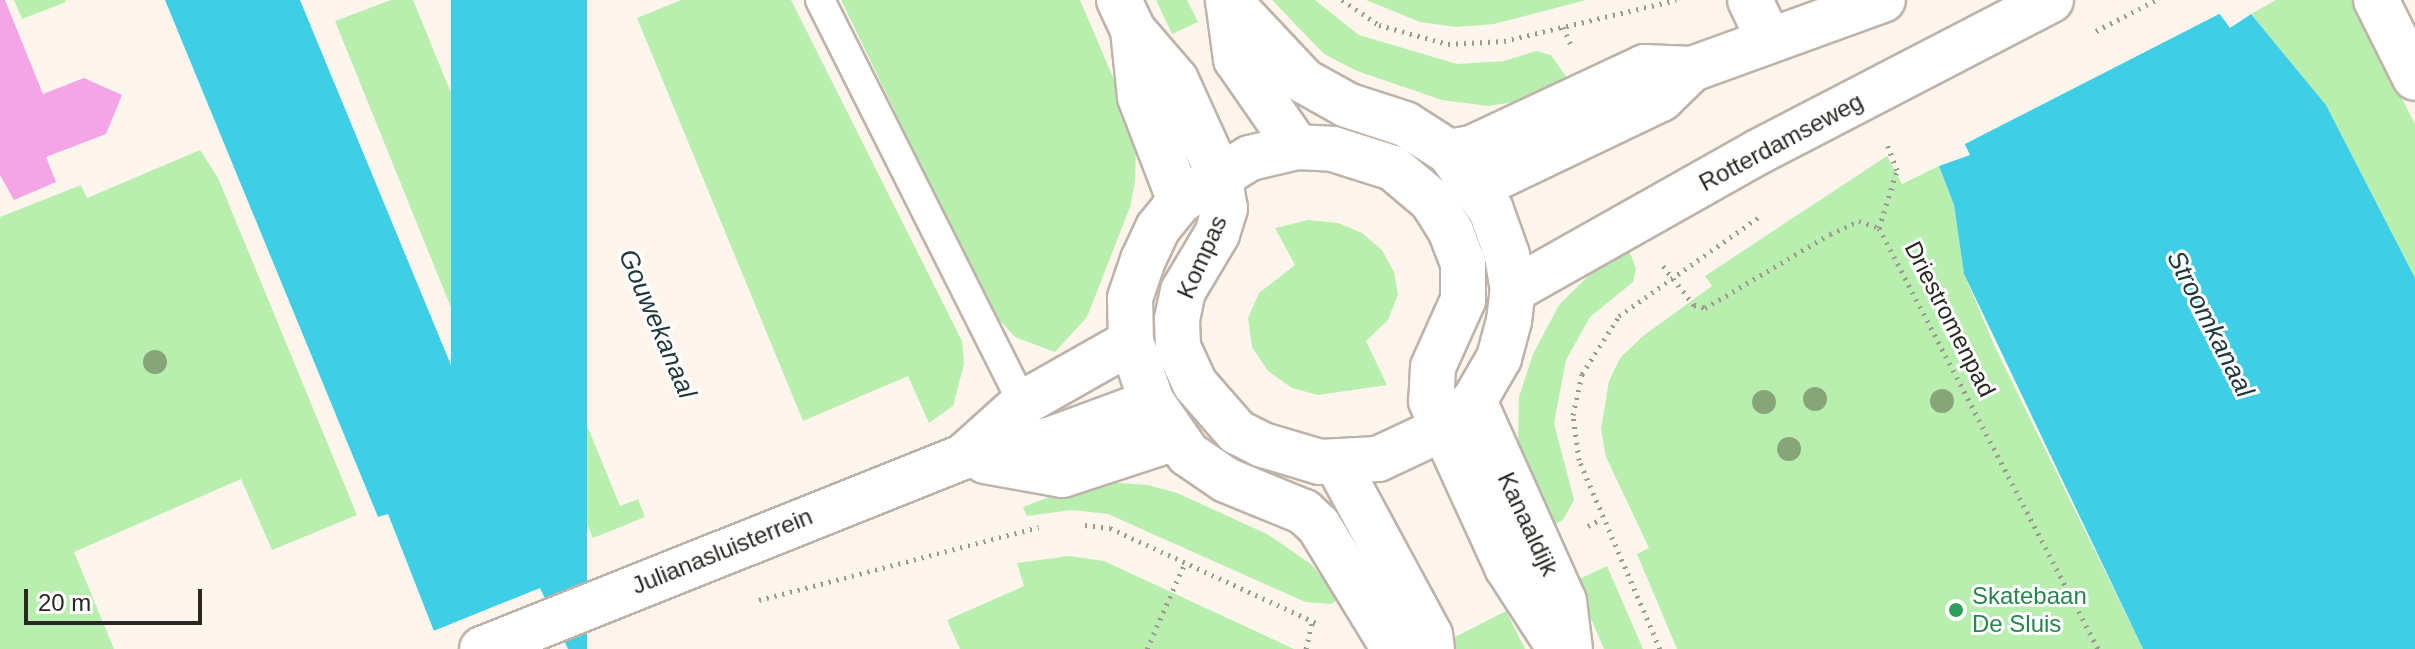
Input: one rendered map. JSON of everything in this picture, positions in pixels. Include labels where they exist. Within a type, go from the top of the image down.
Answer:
[{"type":"main road","points":[[1228,0],[1304,81],[1405,124],[1449,152],[1477,187],[1498,230],[1513,290],[1499,358],[1458,415]]},
{"type":"main road","points":[[1228,0],[1236,59],[1297,147]]},
{"type":"main road","points":[[1750,0],[1769,40]]},
{"type":"main road","points":[[1449,152],[1472,148],[1645,67],[1692,69],[1883,0]]},
{"type":"main road","name":"Rotterdamseweg","points":[[1513,290],[1917,69],[2051,0]]},
{"type":"main road","points":[[2376,0],[2415,78]]},
{"type":"main road","points":[[1126,15],[1176,80],[1219,175]]},
{"type":"main road","points":[[1126,15],[1140,97],[1180,201]]},
{"type":"main road","points":[[1432,201],[1477,187],[1661,99],[1692,69]]},
{"type":"main road","name":"Kompas","points":[[1164,420],[1131,342],[1130,298],[1158,228],[1180,201],[1219,175],[1250,158],[1297,147],[1333,149],[1393,168],[1432,201],[1463,263],[1463,300],[1454,330],[1433,367],[1429,390],[1458,415],[1378,459],[1337,463],[1294,457],[1237,432],[1195,384],[1178,347],[1177,319],[1183,291],[1217,234],[1225,208],[1219,175]]},
{"type":"main road","name":"Julianasluisterrein","points":[[963,457],[1023,403],[1131,342]]},
{"type":"main road","points":[[1195,384],[1164,420],[1226,480],[1304,512],[1338,550],[1394,649]]},
{"type":"main road","name":"Kanaaldijk","points":[[1458,415],[1507,567],[1560,649]]},
{"type":"main road","name":"Kanaaldijk","points":[[1458,415],[1564,601],[1570,649]]},
{"type":"main road","name":"Julianasluisterrein","points":[[482,649],[680,566],[963,457],[1164,420]]},
{"type":"main road","points":[[1337,463],[1430,635],[1432,649]]},
{"type":"lane","points":[[820,0],[1023,403]]},
{"type":"path","points":[[1342,0],[1379,25],[1448,44],[1504,41],[1676,0]]},
{"type":"path","points":[[1879,228],[1897,170],[1885,137]]},
{"type":"path","name":"Driestromenpad","points":[[1660,649],[1601,519],[1579,460],[1573,415],[1582,374],[1619,316],[1671,275],[1694,305],[1705,308],[1830,234],[1859,221],[1879,228],[2098,649]]},
{"type":"path","points":[[1081,525],[1110,528],[1185,563],[1147,649]]},
{"type":"path","points":[[744,604],[1043,527]]},
{"type":"path","points":[[1306,649],[1312,624]]},
{"type":"green space","points":[[14,0],[65,0],[66,2],[22,19]]},
{"type":"green space","points":[[391,0],[413,0],[620,506],[638,499],[645,517],[593,538],[550,435],[509,451],[335,21]]},
{"type":"green space","points":[[681,0],[791,0],[962,341],[964,364],[953,406],[929,423],[908,376],[803,421],[637,18]]},
{"type":"green space","points":[[841,0],[1080,0],[1124,103],[1136,145],[1135,181],[1130,207],[1087,317],[1055,352],[1015,337],[992,312]]},
{"type":"green space","points":[[1156,0],[1187,0],[1198,22],[1172,34]]},
{"type":"green space","points":[[1272,0],[1315,0],[1359,35],[1457,64],[1504,61],[1536,51],[1551,55],[1567,78],[1535,99],[1488,106],[1442,100],[1357,71],[1324,54]]},
{"type":"green space","points":[[1366,0],[1586,0],[1494,24],[1456,27],[1420,22]]},
{"type":"green space","points":[[2276,0],[2352,0],[2415,124],[2415,278],[2326,105],[2251,14]]},
{"type":"green space","points":[[200,150],[218,178],[357,515],[272,550],[241,479],[74,552],[114,649],[0,649],[0,217],[81,185],[87,198]]},
{"type":"green space","points":[[1887,156],[1902,184],[1939,166],[1954,205],[1964,274],[1995,347],[2143,649],[1677,649],[1637,554],[1649,548],[1606,457],[1601,429],[1609,381],[1620,358],[1643,336],[1712,286],[1705,276]]},
{"type":"green space","points":[[1308,220],[1338,223],[1362,233],[1382,250],[1394,272],[1398,294],[1388,320],[1366,341],[1387,385],[1318,395],[1292,388],[1268,371],[1252,347],[1248,318],[1259,293],[1295,265],[1275,228]]},
{"type":"green space","points":[[1629,250],[1636,269],[1633,282],[1590,317],[1566,360],[1554,423],[1574,500],[1563,520],[1550,527],[1525,473],[1518,445],[1519,397],[1533,354],[1559,305],[1593,271]]},
{"type":"green space","points":[[1092,481],[1148,485],[1177,493],[1267,534],[1311,564],[1339,599],[1331,604],[1305,602],[1108,514],[1072,510],[1027,516],[1023,507]]},
{"type":"green space","points":[[1069,556],[1104,561],[1294,649],[960,649],[947,620],[1024,586],[1017,563]]},
{"type":"green space","points":[[1607,566],[1643,649],[1604,649],[1575,581]]},
{"type":"green space","points":[[1506,611],[1525,649],[1456,649],[1451,639]]},
{"type":"water","points":[[165,0],[300,0],[494,469],[487,473],[564,649],[441,649],[388,514],[378,517]]},
{"type":"water","points":[[451,0],[587,0],[587,649],[451,649]]},
{"type":"water","name":"Stroomkanaal","points":[[1896,0],[2219,13],[2230,28],[2251,14],[2326,105],[2415,278],[2415,649],[2143,649],[1964,274],[1954,205],[1939,166],[1970,155]]},
{"type":"pier","points":[[1892,0],[2217,0],[2223,12],[1961,146]]},
{"type":"pier","points":[[793,485],[845,610],[752,649],[716,649],[669,536]]},
{"type":"pier","points":[[540,588],[568,649],[437,649],[431,632]]},
{"type":"building","points":[[0,0],[5,0],[43,94],[84,78],[122,95],[106,134],[46,157],[56,182],[14,200],[0,175]]},
{"type":"place","name":"Skatebaan De Sluis","points":[[1956,610]]},
{"type":"water label","name":"Gouwekanaal","points":[[657,324]]}]
